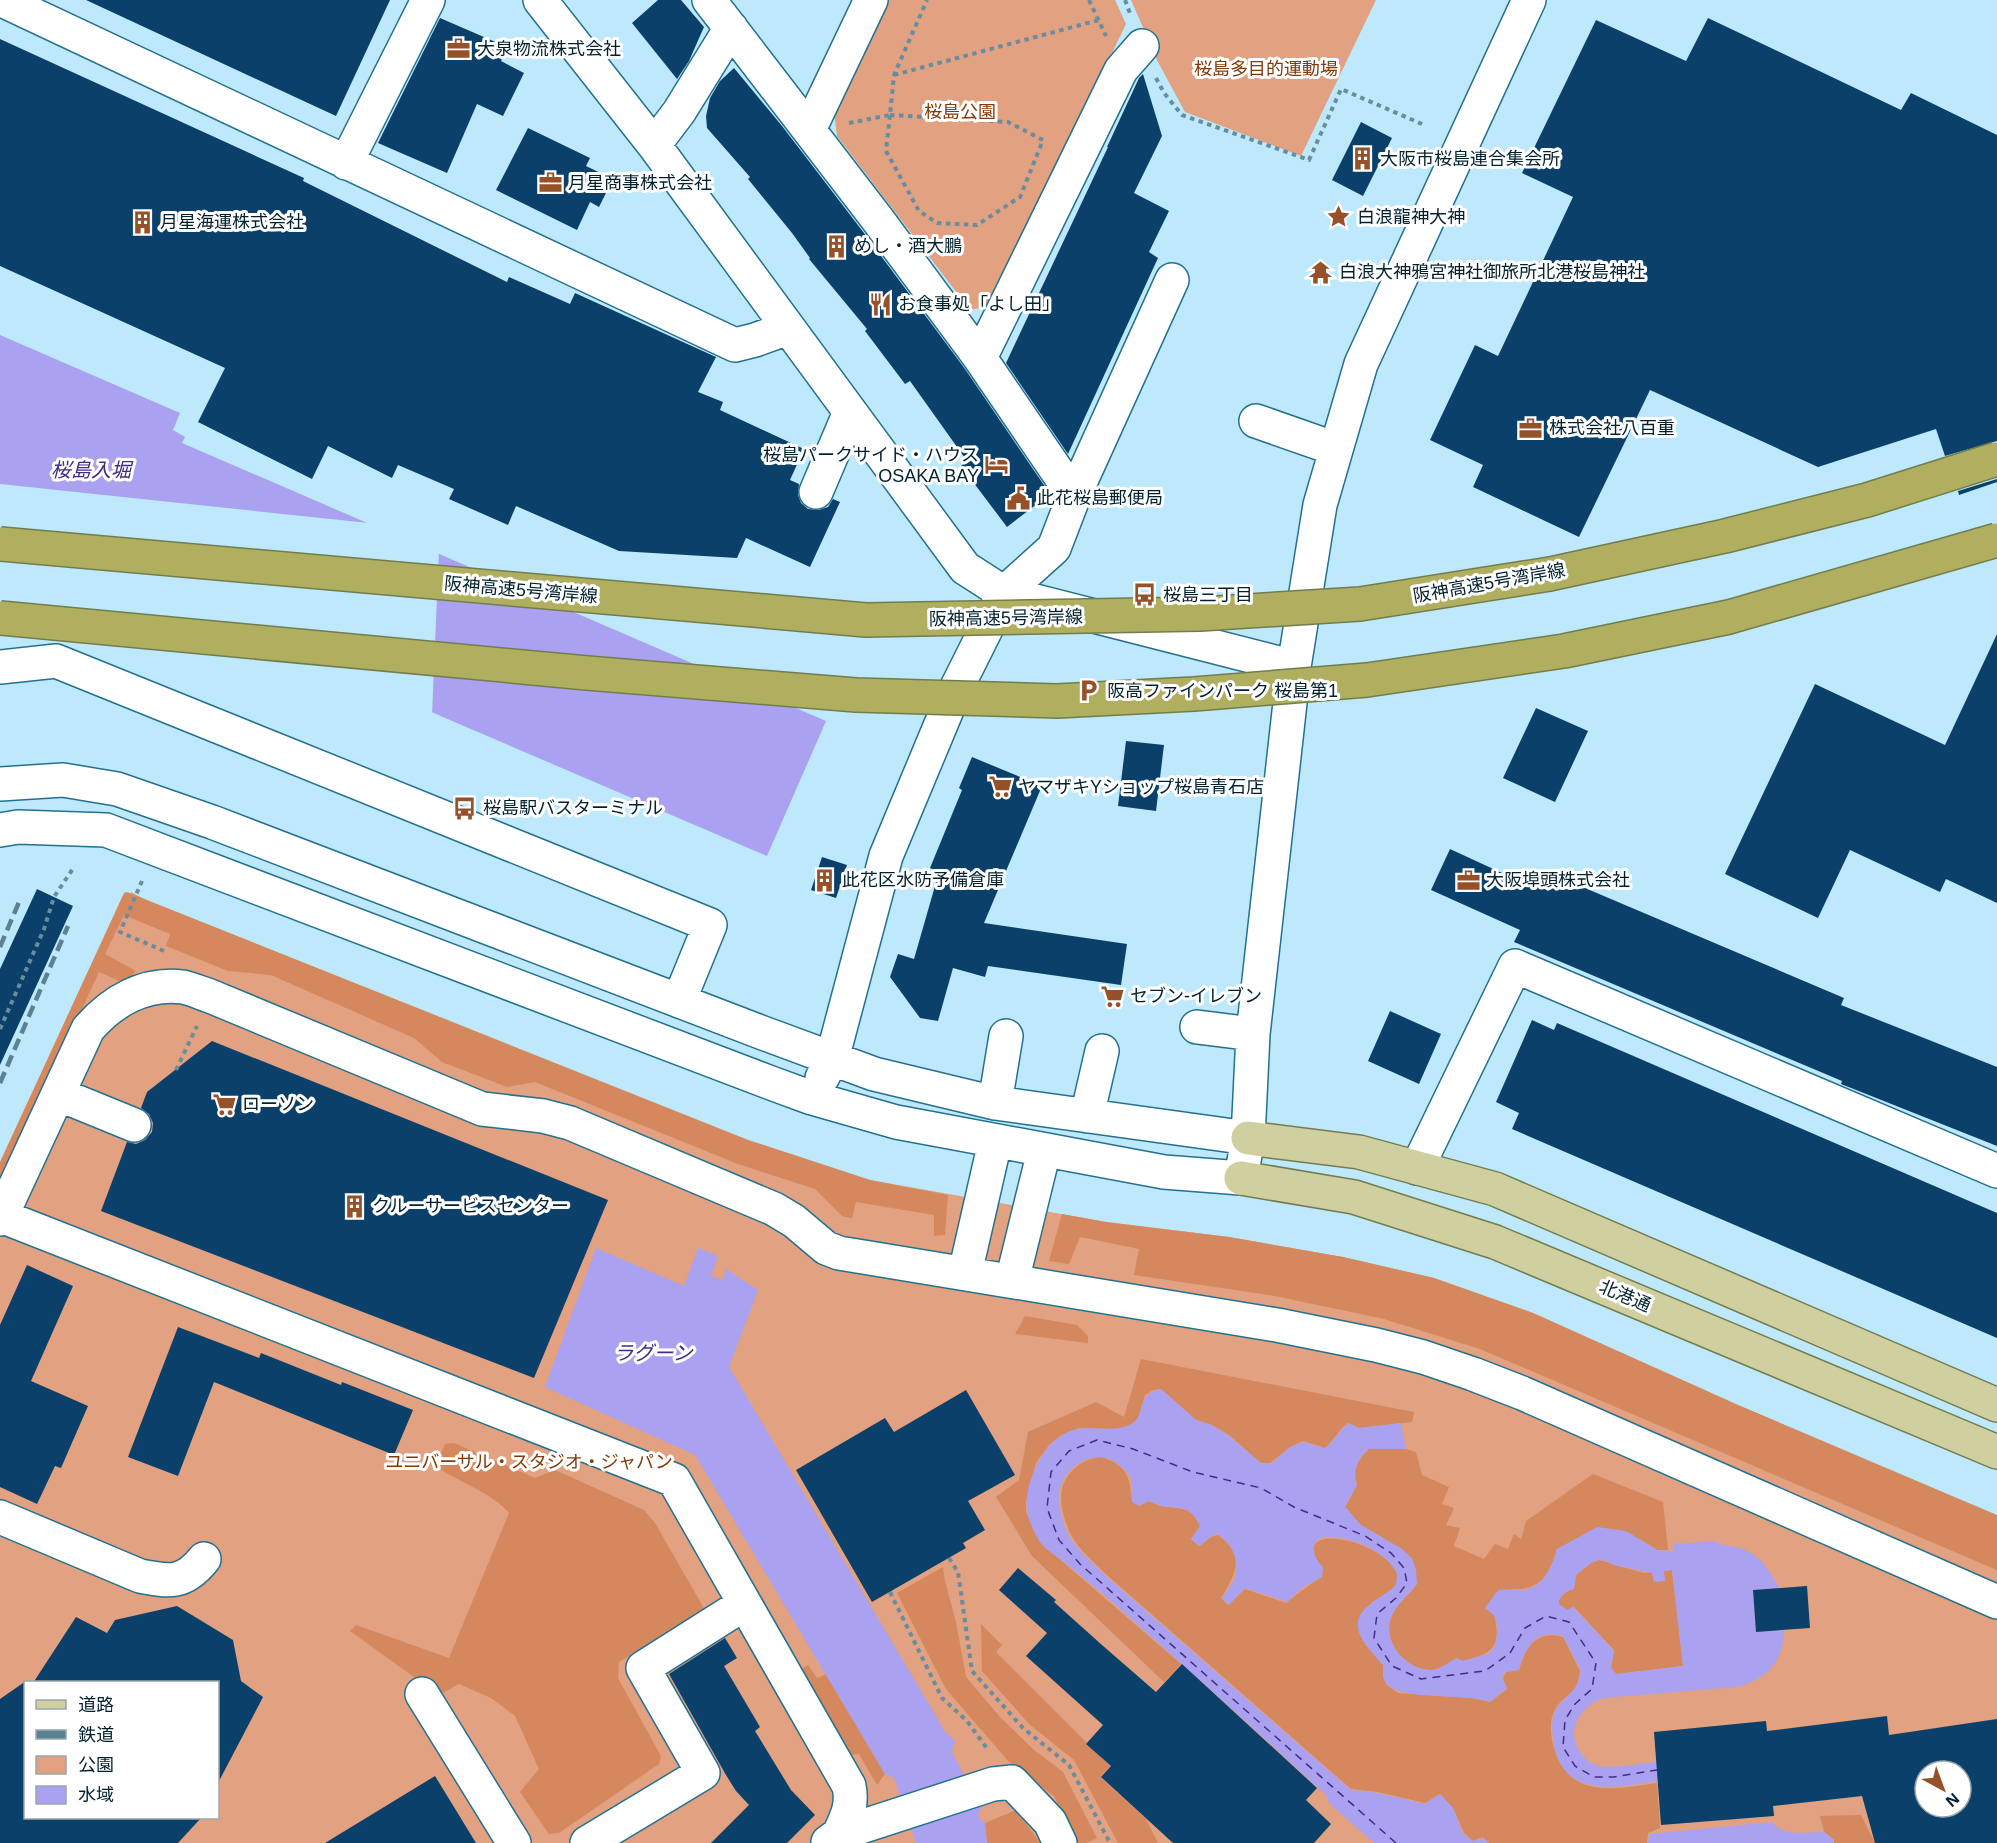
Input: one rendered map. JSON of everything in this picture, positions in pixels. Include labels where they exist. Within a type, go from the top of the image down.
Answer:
[{"type":"highway","name":"阪神高速5号湾岸線","points":[[0,544],[866,620],[1200,615],[1360,604],[1550,574],[1725,536],[1856,502],[1997,459]]},
{"type":"highway","points":[[0,618],[587,674],[856,695],[1057,701],[1194,694],[1367,680],[1564,651],[1729,617],[1997,540]]},
{"type":"main road","points":[[1248,1138],[1359,1152],[1495,1190],[1997,1405]]},
{"type":"main road","name":"北港通","points":[[1241,1178],[1354,1197],[1495,1242],[1997,1452]]},
{"type":"street","points":[[2,0],[735,345],[788,328]]},
{"type":"street","points":[[346,163],[428,0]]},
{"type":"street","points":[[540,0],[654,145],[965,568],[1004,593],[1294,667]]},
{"type":"street","points":[[709,0],[980,358],[1074,496]]},
{"type":"street","points":[[809,130],[871,0]]},
{"type":"street","points":[[0,830],[18,827],[106,830],[812,1098],[896,1122],[1164,1172],[1241,1178],[1248,1138],[1253,1034],[1294,667],[1320,505],[1361,364],[1529,0]]},
{"type":"street","points":[[654,145],[679,112],[731,28]]},
{"type":"street","points":[[980,358],[1121,70],[1142,46]]},
{"type":"street","points":[[812,1098],[832,1059],[886,856],[954,693],[1004,593],[1054,548],[1074,496],[1172,279]]},
{"type":"street","points":[[816,492],[850,412]]},
{"type":"street","points":[[1256,421],[1336,449]]},
{"type":"street","points":[[0,667],[56,661],[710,925],[679,1001]]},
{"type":"street","points":[[954,693],[996,706]]},
{"type":"street","points":[[0,784],[63,780],[117,789],[212,822],[874,1074],[995,1102],[1248,1138]]},
{"type":"street","points":[[1417,1168],[1515,966],[1997,1171]]},
{"type":"street","points":[[833,1838],[850,1811],[849,1786],[674,1480],[1,1218],[88,1029],[102,1013],[143,989],[163,986],[184,987],[482,1109],[543,1116],[570,1123],[774,1209],[794,1221],[826,1248],[838,1252],[1328,1334],[1423,1357],[1522,1394],[1997,1602]]},
{"type":"street","points":[[1197,1027],[1253,1034]]},
{"type":"street","points":[[995,1102],[1006,1036]]},
{"type":"street","points":[[1088,1116],[1102,1051]]},
{"type":"street","points":[[58,1094],[134,1125]]},
{"type":"street","points":[[965,1273],[995,1142]]},
{"type":"street","points":[[1012,1281],[1044,1151]]},
{"type":"street","points":[[0,1517],[140,1576],[164,1581],[176,1580],[194,1572],[204,1559]]},
{"type":"street","points":[[587,1843],[703,1773],[643,1668],[744,1604]]},
{"type":"street","points":[[422,1694],[514,1843]]},
{"type":"street","points":[[833,1838],[993,1784],[1012,1782],[1050,1822],[1060,1843]]},
{"type":"path","points":[[809,130],[890,115],[1008,122],[1043,140],[1020,197],[977,225],[937,223],[920,211],[886,151],[890,115],[894,75],[927,0]]},
{"type":"path","points":[[1125,0],[1142,46],[1164,93],[1182,115],[1309,160],[1341,89],[1422,124]]},
{"type":"path","points":[[894,75],[1099,20]]},
{"type":"path","points":[[0,1029],[44,929],[54,897],[74,867]]},
{"type":"path","points":[[142,881],[120,932],[167,952]]},
{"type":"path","points":[[176,1070],[197,1025]]},
{"type":"path","points":[[949,1558],[958,1572],[972,1671],[1023,1728],[1069,1765],[1110,1843]]},
{"type":"path","points":[[890,1592],[942,1698],[967,1721],[1012,1782]]},
{"type":"green space","name":"桜島公園","points":[[889,0],[1115,0],[1126,24],[990,306],[970,310],[837,136],[834,113]]},
{"type":"green space","name":"桜島多目的運動場","points":[[1131,0],[1376,0],[1301,156],[1185,112],[1158,62]]},
{"type":"green space","name":"ユニバーサル・スタジオ・ジャパン","points":[[131,892],[148,901],[748,1140],[870,1180],[1106,1222],[1229,1237],[1343,1257],[1434,1278],[1533,1313],[1738,1405],[1997,1516],[1997,1843],[0,1843],[0,1183]]},
{"type":"shaded area","points":[[127,892],[748,1140],[870,1180],[948,1195],[945,1235],[934,1236],[934,1215],[856,1202],[852,1218],[842,1216],[815,1189],[738,1164],[535,1082],[507,1087],[442,1062],[414,1038],[271,975],[228,971],[166,946],[170,934],[124,915],[105,954],[136,971],[124,983],[99,972],[0,1188],[0,1162],[124,893]]},
{"type":"shaded area","points":[[1062,1214],[1106,1222],[1229,1237],[1343,1257],[1434,1278],[1533,1313],[1738,1405],[1997,1515],[1997,1570],[1480,1349],[1384,1319],[1275,1296],[1134,1275],[1139,1249],[1080,1237],[1069,1264],[1049,1261]]},
{"type":"shaded area","points":[[1025,1316],[1077,1325],[1088,1336],[1088,1343],[1015,1334]]},
{"type":"shaded area","points":[[1141,1359],[1414,1412],[1412,1422],[1358,1428],[1348,1423],[1325,1448],[1303,1441],[1290,1447],[1270,1463],[1261,1463],[1229,1435],[1212,1425],[1196,1420],[1161,1389],[1153,1390],[1145,1395],[1138,1419],[1132,1424],[1119,1429],[1079,1428],[1060,1436],[1049,1445],[1036,1463],[1026,1501],[1026,1512],[1041,1543],[1181,1664],[1164,1682],[1032,1556],[996,1497],[1019,1480],[1028,1432],[1096,1402],[1124,1417]]},
{"type":"shaded area","points":[[454,1443],[535,1478],[555,1470],[644,1510],[655,1523],[705,1610],[619,1662],[618,1678],[661,1756],[659,1764],[559,1833],[549,1834],[520,1792],[539,1769],[515,1716],[491,1698],[459,1684],[439,1695],[350,1631],[356,1625],[449,1658],[509,1513],[484,1493],[436,1466],[445,1444]]},
{"type":"shaded area","points":[[1369,1449],[1406,1449],[1416,1452],[1422,1475],[1449,1487],[1442,1504],[1454,1508],[1446,1525],[1460,1528],[1454,1546],[1484,1559],[1495,1544],[1508,1549],[1514,1534],[1521,1539],[1526,1521],[1593,1474],[1663,1502],[1668,1550],[1657,1550],[1640,1539],[1574,1541],[1557,1549],[1551,1566],[1542,1580],[1529,1587],[1511,1589],[1494,1615],[1497,1635],[1488,1652],[1463,1661],[1456,1658],[1435,1669],[1422,1669],[1405,1660],[1398,1653],[1390,1636],[1389,1627],[1393,1613],[1417,1584],[1402,1549],[1361,1525],[1345,1507],[1357,1485],[1355,1475],[1357,1465]]},
{"type":"shaded area","points":[[1102,1457],[1117,1464],[1126,1474],[1132,1502],[1140,1506],[1148,1501],[1184,1509],[1191,1513],[1200,1526],[1191,1539],[1199,1546],[1218,1535],[1227,1542],[1235,1557],[1236,1565],[1231,1581],[1221,1598],[1228,1605],[1245,1589],[1286,1603],[1322,1576],[1313,1553],[1314,1546],[1321,1540],[1333,1538],[1365,1546],[1392,1564],[1397,1575],[1395,1586],[1372,1602],[1365,1644],[1383,1665],[1383,1677],[1387,1685],[1398,1693],[1474,1698],[1490,1702],[1507,1689],[1503,1678],[1506,1672],[1519,1670],[1533,1642],[1546,1636],[1563,1637],[1580,1671],[1576,1686],[1559,1704],[1552,1717],[1551,1736],[1556,1754],[1564,1769],[1574,1779],[1586,1785],[1613,1788],[1657,1783],[1660,1828],[1648,1833],[1647,1843],[1489,1843],[1483,1837],[1473,1841],[1464,1833],[1453,1808],[1440,1794],[1425,1803],[1378,1792],[1351,1789],[1108,1576],[1073,1539],[1061,1503],[1063,1485],[1070,1473],[1080,1464]]},
{"type":"shaded area","points":[[1599,1560],[1644,1573],[1672,1570],[1683,1666],[1616,1674],[1611,1668],[1614,1650],[1574,1607],[1567,1610],[1559,1604],[1563,1594],[1574,1589],[1576,1575],[1591,1563]]},
{"type":"shaded area","points":[[943,1567],[966,1677],[1000,1717],[1033,1749],[1063,1772],[1097,1838],[1087,1843],[1077,1843],[1054,1796],[1009,1762],[946,1689],[897,1593]]},
{"type":"shaded area","points":[[981,1624],[1002,1645],[996,1652],[1110,1766],[1100,1777],[1146,1819],[1158,1843],[1118,1843],[1074,1760],[1029,1724],[982,1671]]},
{"type":"shaded area","points":[[808,1665],[817,1678],[826,1674],[885,1774],[877,1785],[859,1754],[850,1755],[800,1670]]},
{"type":"shaded area","points":[[1016,1810],[1040,1843],[987,1843],[985,1823]]},
{"type":"shaded area","points":[[1861,1815],[1875,1843],[1834,1843],[1834,1840],[1824,1832],[1820,1816]]},
{"type":"water","name":"桜島入堀","points":[[0,335],[180,413],[173,430],[185,437],[182,443],[826,721],[767,856],[0,527]]},
{"type":"water","name":"ラグーン","points":[[596,1248],[684,1286],[698,1248],[718,1256],[711,1276],[723,1280],[726,1269],[758,1290],[729,1367],[946,1733],[955,1740],[952,1752],[981,1809],[978,1814],[985,1823],[987,1843],[916,1843],[894,1778],[885,1774],[695,1455],[545,1387]]},
{"type":"water","points":[[1161,1389],[1196,1420],[1212,1425],[1229,1436],[1261,1463],[1271,1464],[1290,1447],[1303,1442],[1325,1448],[1349,1423],[1359,1428],[1401,1423],[1406,1449],[1369,1449],[1359,1461],[1356,1470],[1357,1485],[1345,1507],[1361,1525],[1402,1549],[1412,1558],[1417,1584],[1396,1609],[1389,1627],[1393,1645],[1398,1653],[1405,1660],[1422,1669],[1431,1670],[1441,1667],[1456,1658],[1463,1661],[1488,1654],[1495,1646],[1498,1629],[1494,1615],[1485,1608],[1498,1590],[1522,1590],[1536,1586],[1546,1576],[1557,1549],[1597,1527],[1626,1531],[1657,1550],[1673,1551],[1674,1544],[1714,1541],[1722,1545],[1744,1549],[1757,1557],[1779,1588],[1753,1590],[1756,1632],[1784,1630],[1777,1660],[1765,1674],[1736,1687],[1603,1698],[1595,1702],[1582,1713],[1575,1728],[1576,1745],[1583,1755],[1594,1764],[1606,1767],[1657,1762],[1658,1781],[1613,1787],[1584,1783],[1571,1776],[1562,1766],[1553,1738],[1552,1721],[1555,1712],[1576,1686],[1581,1671],[1563,1636],[1546,1635],[1533,1641],[1528,1647],[1519,1670],[1505,1672],[1502,1678],[1507,1688],[1490,1702],[1479,1699],[1418,1695],[1393,1689],[1386,1683],[1383,1665],[1364,1642],[1358,1626],[1359,1618],[1364,1610],[1396,1585],[1397,1573],[1385,1558],[1358,1543],[1338,1538],[1322,1538],[1317,1540],[1314,1553],[1323,1567],[1322,1577],[1302,1588],[1287,1602],[1245,1588],[1229,1605],[1222,1598],[1235,1577],[1236,1559],[1223,1538],[1218,1534],[1210,1537],[1200,1546],[1191,1539],[1200,1526],[1188,1511],[1148,1501],[1140,1506],[1132,1502],[1130,1477],[1121,1466],[1110,1459],[1090,1458],[1073,1468],[1061,1485],[1059,1495],[1064,1524],[1077,1547],[1106,1576],[1351,1790],[1378,1793],[1425,1804],[1440,1794],[1453,1808],[1463,1834],[1473,1841],[1483,1838],[1488,1843],[1374,1843],[1329,1803],[1327,1796],[1199,1679],[1100,1592],[1046,1549],[1034,1532],[1027,1510],[1028,1489],[1036,1466],[1049,1446],[1057,1438],[1074,1430],[1112,1429],[1129,1425],[1136,1421],[1146,1397]],"holes":[[[1599,1560],[1613,1565],[1652,1573],[1654,1582],[1665,1581],[1664,1571],[1672,1570],[1683,1666],[1616,1674],[1611,1668],[1614,1651],[1573,1607],[1567,1610],[1559,1604],[1563,1594],[1574,1589],[1576,1575],[1591,1563]]]},
{"type":"water","points":[[1772,1822],[1782,1830],[1789,1832],[1824,1832],[1834,1840],[1834,1843],[1648,1843],[1649,1834]]},
{"type":"pier","points":[[0,484],[378,524],[439,550],[432,715],[0,530]]},
{"type":"building","points":[[86,0],[390,0],[336,116]]},
{"type":"building","points":[[658,0],[681,0],[704,27],[689,61],[677,79],[632,23]]},
{"type":"building","points":[[440,18],[507,47],[501,61],[524,73],[503,116],[477,104],[447,173],[378,143]]},
{"type":"building","points":[[1708,18],[1901,110],[1911,93],[1997,135],[1997,441],[1945,456],[1936,429],[1818,467],[1650,390],[1579,537],[1473,487],[1483,465],[1430,440],[1475,345],[1498,356],[1573,197],[1522,173],[1596,20],[1686,61]]},
{"type":"building","points":[[0,39],[304,178],[303,181],[507,282],[509,277],[570,304],[575,293],[716,357],[698,392],[723,402],[720,410],[804,449],[790,480],[799,484],[798,495],[801,503],[808,509],[819,510],[828,507],[833,499],[840,502],[810,567],[746,538],[737,558],[619,551],[516,506],[508,525],[449,499],[454,489],[398,465],[392,478],[328,446],[312,479],[198,422],[225,368],[0,266]]},
{"type":"building","points":[[734,68],[782,126],[965,369],[1050,494],[1007,527],[961,466],[967,461],[910,381],[905,384],[865,331],[867,329],[809,259],[792,233],[748,179],[750,177],[707,128],[706,116],[710,98],[720,81]]},
{"type":"building","points":[[1143,74],[1162,136],[1134,193],[1169,211],[1149,252],[1158,258],[1068,454],[1006,363],[1139,78]]},
{"type":"building","name":"大阪市桜島連合集会所","points":[[1361,122],[1392,138],[1363,196],[1332,180]]},
{"type":"building","name":"月星商事株式会社","points":[[528,128],[590,158],[586,166],[613,179],[599,207],[590,202],[577,230],[496,190]]},
{"type":"building","points":[[1997,479],[1997,482],[1959,495],[1958,491]]},
{"type":"building","points":[[1997,634],[1997,903],[1946,879],[1940,892],[1850,850],[1818,918],[1725,874],[1815,684],[1945,745]]},
{"type":"building","points":[[1536,708],[1588,731],[1555,802],[1503,778]]},
{"type":"building","points":[[1126,741],[1164,745],[1156,811],[1118,806]]},
{"type":"building","points":[[972,757],[1042,786],[984,923],[1127,944],[1121,985],[988,966],[985,977],[953,968],[938,1021],[920,1018],[890,977],[898,954],[914,959],[939,872],[930,868],[962,790],[959,788]]},
{"type":"building","points":[[1450,849],[1537,889],[1545,871],[1844,998],[1841,1005],[1997,1067],[1997,1146],[1841,1084],[1842,1081],[1514,942],[1520,930],[1431,890]]},
{"type":"building","name":"此花区水防予備倉庫","points":[[822,857],[847,865],[836,898],[811,890]]},
{"type":"building","points":[[37,889],[73,906],[0,1065],[0,969]]},
{"type":"building","points":[[1390,1011],[1441,1034],[1419,1084],[1368,1061]]},
{"type":"building","points":[[1532,1020],[1554,1030],[1557,1023],[1997,1213],[1997,1338],[1512,1129],[1519,1113],[1496,1102]]},
{"type":"building","name":"クルーサービスセンター","points":[[212,1041],[608,1200],[534,1378],[101,1211],[127,1142],[136,1144],[145,1140],[152,1132],[153,1123],[149,1114],[141,1108],[147,1092]]},
{"type":"building","points":[[27,1265],[73,1286],[31,1381],[88,1406],[61,1468],[55,1466],[37,1504],[0,1487],[0,1325]]},
{"type":"building","points":[[178,1327],[259,1358],[261,1353],[341,1385],[342,1382],[413,1410],[394,1455],[214,1382],[178,1476],[128,1457]]},
{"type":"building","points":[[966,1390],[1015,1475],[968,1501],[985,1530],[963,1543],[966,1548],[872,1602],[796,1470],[885,1418],[894,1432]]},
{"type":"building","points":[[1018,1568],[1156,1692],[1182,1664],[1317,1788],[1306,1800],[1331,1824],[1314,1843],[1173,1843],[1101,1777],[1111,1766],[1086,1744],[1103,1725],[1026,1656],[1047,1633],[999,1590]]},
{"type":"building","points":[[1807,1586],[1810,1628],[1756,1632],[1753,1590]]},
{"type":"building","points":[[177,1606],[233,1640],[241,1681],[263,1697],[219,1781],[219,1681],[34,1681],[76,1617],[107,1633],[115,1620]]},
{"type":"building","points":[[725,1638],[737,1658],[724,1666],[760,1727],[755,1731],[791,1790],[815,1815],[787,1843],[711,1843],[749,1805],[726,1775],[669,1674]]},
{"type":"building","points":[[24,1682],[24,1819],[200,1819],[178,1843],[0,1843],[0,1699]]},
{"type":"building","points":[[1887,1716],[1889,1735],[1997,1719],[1997,1843],[1875,1843],[1862,1796],[1773,1806],[1774,1816],[1661,1825],[1654,1732],[1766,1721],[1767,1731]]},
{"type":"building","points":[[435,1776],[476,1843],[325,1843]]},
{"type":"ferry route","points":[[1396,1843],[1080,1564],[1059,1540],[1047,1508],[1051,1472],[1069,1451],[1097,1440],[1133,1449],[1193,1472],[1261,1488],[1294,1507],[1365,1536],[1391,1553],[1404,1568],[1407,1583],[1396,1598],[1377,1614],[1374,1638],[1392,1666],[1421,1679],[1485,1671],[1510,1653],[1525,1628],[1546,1616],[1569,1622],[1596,1663],[1592,1689],[1575,1704],[1565,1720],[1563,1747],[1575,1766],[1594,1777],[1614,1777],[1657,1770]]},
{"type":"railway","points":[[0,947],[19,902]]},
{"type":"railway","points":[[0,1083],[68,926]]},
{"type":"place","name":"大泉物流株式会社","points":[[459,49]]},
{"type":"place","name":"大阪市桜島連合集会所","points":[[1362,159]]},
{"type":"place","name":"月星商事株式会社","points":[[550,183]]},
{"type":"place","name":"白浪龍神大神","points":[[1339,217]]},
{"type":"place","name":"月星海運株式会社","points":[[142,222]]},
{"type":"place","name":"めし・酒大鵬","points":[[836,246]]},
{"type":"place","name":"白浪大神鴉宮神社御旅所北港桜島神社","points":[[1321,272]]},
{"type":"place","name":"お食事処「よし田」","points":[[880,304]]},
{"type":"place","name":"株式会社八百重","points":[[1531,428]]},
{"type":"place","name":"桜島パークサイド・ハウス OSAKA BAY","points":[[997,465]]},
{"type":"place","name":"此花桜島郵便局","points":[[1019,498]]},
{"type":"place","name":"桜島三丁目","points":[[1145,595]]},
{"type":"place","name":"阪高ファインパーク 桜島第1","points":[[1089,691]]},
{"type":"place","name":"ヤマザキYショップ桜島青石店","points":[[1000,787]]},
{"type":"place","name":"桜島駅バスターミナル","points":[[465,808]]},
{"type":"place","name":"此花区水防予備倉庫","points":[[824,880]]},
{"type":"place","name":"大阪埠頭株式会社","points":[[1468,880]]},
{"type":"place","name":"セブン-イレブン","points":[[1112,996]]},
{"type":"place","name":"ローソン","points":[[224,1104]]},
{"type":"place","name":"クルーサービスセンター","points":[[354,1206]]}]
